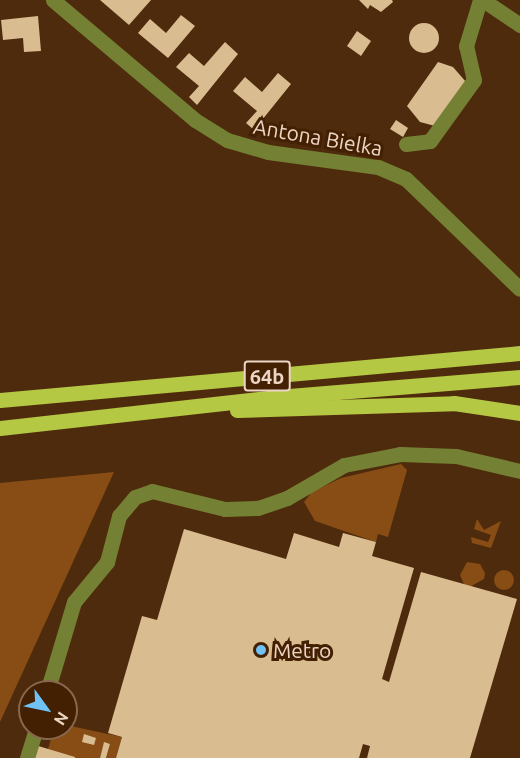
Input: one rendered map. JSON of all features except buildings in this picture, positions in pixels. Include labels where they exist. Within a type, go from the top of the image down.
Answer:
[{"type":"main road","name":"64b","points":[[0,400],[520,353]]},
{"type":"main road","name":"64b","points":[[0,428],[192,410],[277,397],[520,377]]},
{"type":"main road","points":[[192,410],[454,403],[520,413]]},
{"type":"street","name":"Antona Bielka","points":[[53,0],[210,131],[246,147],[393,172],[422,192],[520,289]]},
{"type":"street","points":[[406,144],[430,141],[474,80],[466,46],[482,0],[520,25]]},
{"type":"street","points":[[50,680],[74,602],[107,562],[119,516],[135,497],[152,491],[225,509],[258,508],[287,498],[344,465],[400,454],[456,456],[520,471]]},
{"type":"street","points":[[27,758],[32,740]]},
{"type":"shaded area","points":[[401,464],[407,470],[388,537],[378,534],[376,542],[315,521],[304,502],[312,492],[341,478]]},
{"type":"shaded area","points":[[114,472],[0,722],[0,483]]},
{"type":"shaded area","points":[[477,519],[484,530],[501,521],[491,548],[472,543],[471,537],[488,542],[491,535],[474,529]]},
{"type":"shaded area","points":[[467,562],[480,564],[485,573],[484,579],[466,589],[460,575]]},
{"type":"shaded area","points":[[500,570],[508,570],[514,576],[514,584],[508,590],[500,590],[494,584],[494,576]]},
{"type":"shaded area","points":[[78,728],[122,737],[116,758],[106,758],[110,744],[104,743],[100,758],[73,758],[48,749],[51,740],[78,740]]},
{"type":"place","name":"Metro","points":[[261,650]]}]
